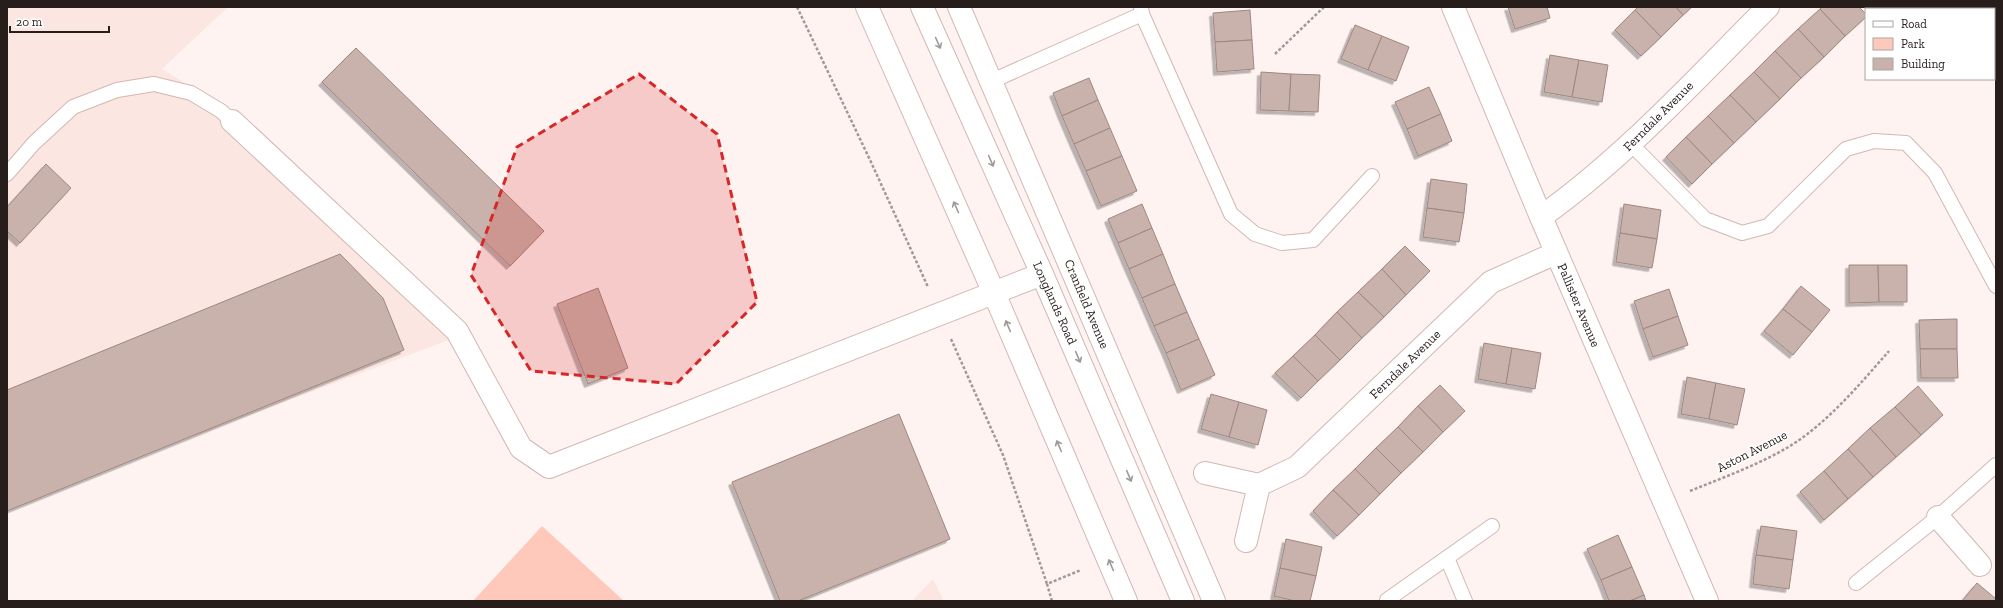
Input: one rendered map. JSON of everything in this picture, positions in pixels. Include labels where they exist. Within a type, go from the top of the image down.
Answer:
[{"type":"street","points":[[867,7],[994,293],[1126,601]]},
{"type":"street","name":"Longlands Road","points":[[922,7],[1042,274],[1183,601]]},
{"type":"street","name":"Cranfield Avenue","points":[[959,7],[1214,601]]},
{"type":"street","name":"Pallister Avenue","points":[[1453,7],[1556,253],[1707,601]]},
{"type":"street","name":"Ferndale Avenue","points":[[1541,217],[1572,195],[1631,144],[1768,7]]},
{"type":"street","points":[[232,121],[457,331],[520,448],[549,467],[1042,274]]},
{"type":"street","name":"Ferndale Avenue","points":[[1259,485],[1297,467],[1491,282],[1556,253]]},
{"type":"street","points":[[1205,473],[1259,485],[1246,542]]},
{"type":"street","points":[[1938,517],[1980,565]]},
{"type":"lane","points":[[992,81],[1142,11],[1231,214],[1255,234],[1282,243],[1312,240],[1372,176]]},
{"type":"lane","points":[[7,174],[34,143],[73,107],[117,90],[154,84],[191,92],[221,111],[232,121]]},
{"type":"lane","points":[[1631,144],[1705,219],[1742,233],[1768,226],[1846,149],[1874,141],[1906,143],[1935,173],[1996,286]]},
{"type":"lane","points":[[1856,583],[1938,517],[1996,465]]},
{"type":"lane","points":[[1387,600],[1492,526]]},
{"type":"lane","points":[[1447,558],[1465,601]]},
{"type":"path","points":[[1275,54],[1324,7]]},
{"type":"path","name":"Aston Avenue","points":[[1664,502],[1752,465],[1786,448],[1823,420],[1862,382],[1889,351]]},
{"type":"highlighted area","points":[[639,74],[717,134],[757,302],[676,384],[531,371],[471,275],[517,147]]},
{"type":"shaded area","points":[[7,7],[228,7],[162,69],[241,117],[459,336],[7,507]]},
{"type":"shaded area","points":[[933,579],[944,601],[912,601]]},
{"type":"green space","points":[[542,526],[624,601],[473,601]]},
{"type":"building","points":[[1508,7],[1547,7],[1550,18],[1515,29]]},
{"type":"building","points":[[1638,7],[1676,7],[1683,15],[1661,37],[1635,10]]},
{"type":"building","points":[[1676,7],[1692,7],[1683,15]]},
{"type":"building","points":[[1822,7],[1859,7],[1865,13],[1865,18],[1845,36],[1820,9]]},
{"type":"building","points":[[1820,9],[1845,36],[1824,57],[1798,29]]},
{"type":"building","points":[[1250,10],[1252,40],[1215,42],[1213,13]]},
{"type":"building","points":[[1635,10],[1661,37],[1641,56],[1615,30]]},
{"type":"building","points":[[1355,25],[1382,36],[1368,70],[1341,59]]},
{"type":"building","points":[[1798,29],[1824,57],[1801,78],[1775,51]]},
{"type":"building","points":[[1382,36],[1409,47],[1396,81],[1368,70]]},
{"type":"building","points":[[1252,40],[1254,69],[1217,72],[1215,42]]},
{"type":"building","points":[[356,48],[544,231],[510,266],[322,82]]},
{"type":"building","points":[[1775,51],[1801,78],[1780,99],[1754,72]]},
{"type":"building","points":[[1550,55],[1579,60],[1572,97],[1544,92]]},
{"type":"building","points":[[1579,60],[1608,65],[1602,102],[1572,97]]},
{"type":"building","points":[[1261,72],[1291,74],[1289,111],[1260,110]]},
{"type":"building","points":[[1754,72],[1780,99],[1756,122],[1730,95]]},
{"type":"building","points":[[1291,74],[1320,75],[1318,112],[1289,111]]},
{"type":"building","points":[[1089,78],[1098,100],[1062,116],[1053,93]]},
{"type":"building","points":[[1429,87],[1441,114],[1407,129],[1395,102]]},
{"type":"building","points":[[1730,95],[1756,122],[1734,143],[1708,116]]},
{"type":"building","points":[[1098,100],[1110,128],[1074,144],[1062,116]]},
{"type":"building","points":[[1441,114],[1452,141],[1418,156],[1407,129]]},
{"type":"building","points":[[1708,116],[1734,143],[1712,164],[1686,137]]},
{"type":"building","points":[[1110,128],[1122,156],[1086,171],[1074,144]]},
{"type":"building","points":[[1686,137],[1712,164],[1692,184],[1666,157]]},
{"type":"building","points":[[1122,156],[1137,191],[1101,206],[1086,171]]},
{"type":"building","points":[[46,164],[71,188],[20,243],[7,231],[7,207]]},
{"type":"building","points":[[1431,179],[1467,184],[1464,213],[1427,208]]},
{"type":"building","points":[[1142,204],[1152,228],[1118,243],[1108,219]]},
{"type":"building","points":[[1624,204],[1661,210],[1657,239],[1620,233]]},
{"type":"building","points":[[1427,208],[1464,213],[1459,242],[1423,237]]},
{"type":"building","points":[[1152,228],[1163,254],[1129,269],[1118,243]]},
{"type":"building","points":[[1620,233],[1657,239],[1652,268],[1616,262]]},
{"type":"building","points":[[1405,246],[1430,271],[1406,295],[1382,269]]},
{"type":"building","points":[[340,254],[383,298],[404,350],[7,511],[7,390]]},
{"type":"building","points":[[1163,254],[1175,284],[1142,298],[1129,269]]},
{"type":"building","points":[[1849,265],[1878,265],[1879,302],[1849,303]]},
{"type":"building","points":[[1878,265],[1907,265],[1907,302],[1879,302]]},
{"type":"building","points":[[1382,269],[1406,295],[1384,317],[1358,292]]},
{"type":"building","points":[[1175,284],[1187,312],[1154,326],[1142,298]]},
{"type":"building","points":[[1801,286],[1830,310],[1812,332],[1783,309]]},
{"type":"building","points":[[598,288],[628,368],[588,384],[557,304]]},
{"type":"building","points":[[1669,289],[1678,316],[1643,329],[1634,301]]},
{"type":"building","points":[[1358,292],[1384,317],[1362,338],[1337,312]]},
{"type":"building","points":[[1783,309],[1812,332],[1793,355],[1764,331]]},
{"type":"building","points":[[1187,312],[1199,339],[1166,353],[1154,326]]},
{"type":"building","points":[[1337,312],[1362,338],[1340,360],[1315,335]]},
{"type":"building","points":[[1678,316],[1688,345],[1653,357],[1643,329]]},
{"type":"building","points":[[1957,319],[1957,349],[1920,349],[1919,320]]},
{"type":"building","points":[[1315,335],[1340,360],[1318,381],[1293,356]]},
{"type":"building","points":[[1199,339],[1215,375],[1181,390],[1166,353]]},
{"type":"building","points":[[1484,343],[1512,348],[1506,384],[1478,379]]},
{"type":"building","points":[[1512,348],[1541,353],[1535,389],[1506,384]]},
{"type":"building","points":[[1920,349],[1957,349],[1958,378],[1921,378]]},
{"type":"building","points":[[1293,356],[1318,381],[1301,398],[1275,373]]},
{"type":"building","points":[[1687,377],[1716,383],[1709,419],[1681,414]]},
{"type":"building","points":[[1716,383],[1745,389],[1737,425],[1709,419]]},
{"type":"building","points":[[1440,385],[1465,411],[1443,432],[1418,406]]},
{"type":"building","points":[[1918,386],[1943,415],[1921,435],[1895,407]]},
{"type":"building","points":[[1211,394],[1239,402],[1229,437],[1201,429]]},
{"type":"building","points":[[1239,402],[1267,410],[1258,445],[1229,437]]},
{"type":"building","points":[[1418,406],[1443,432],[1423,452],[1398,427]]},
{"type":"building","points":[[1895,407],[1921,435],[1896,457],[1870,428]]},
{"type":"building","points":[[899,414],[950,539],[798,601],[780,601],[732,482]]},
{"type":"building","points":[[1398,427],[1423,452],[1401,473],[1376,448]]},
{"type":"building","points":[[1870,428],[1896,457],[1873,477],[1848,449]]},
{"type":"building","points":[[1376,448],[1401,473],[1380,494],[1355,469]]},
{"type":"building","points":[[1848,449],[1873,477],[1848,499],[1824,471]]},
{"type":"building","points":[[1355,469],[1380,494],[1359,515],[1333,490]]},
{"type":"building","points":[[1824,471],[1848,499],[1824,520],[1800,492]]},
{"type":"building","points":[[1333,490],[1359,515],[1337,536],[1313,511]]},
{"type":"building","points":[[1761,526],[1797,531],[1793,560],[1756,555]]},
{"type":"building","points":[[1618,535],[1632,567],[1601,580],[1587,549]]},
{"type":"building","points":[[1286,539],[1322,547],[1316,576],[1280,568]]},
{"type":"building","points":[[1756,555],[1793,560],[1789,589],[1753,584]]},
{"type":"building","points":[[1632,567],[1644,595],[1630,601],[1609,601],[1601,580]]},
{"type":"building","points":[[1280,568],[1316,576],[1310,601],[1295,601],[1274,596]]},
{"type":"building","points":[[1977,583],[1996,599],[1996,601],[1962,601]]},
{"type":"building","points":[[1644,595],[1646,601],[1630,601]]}]
